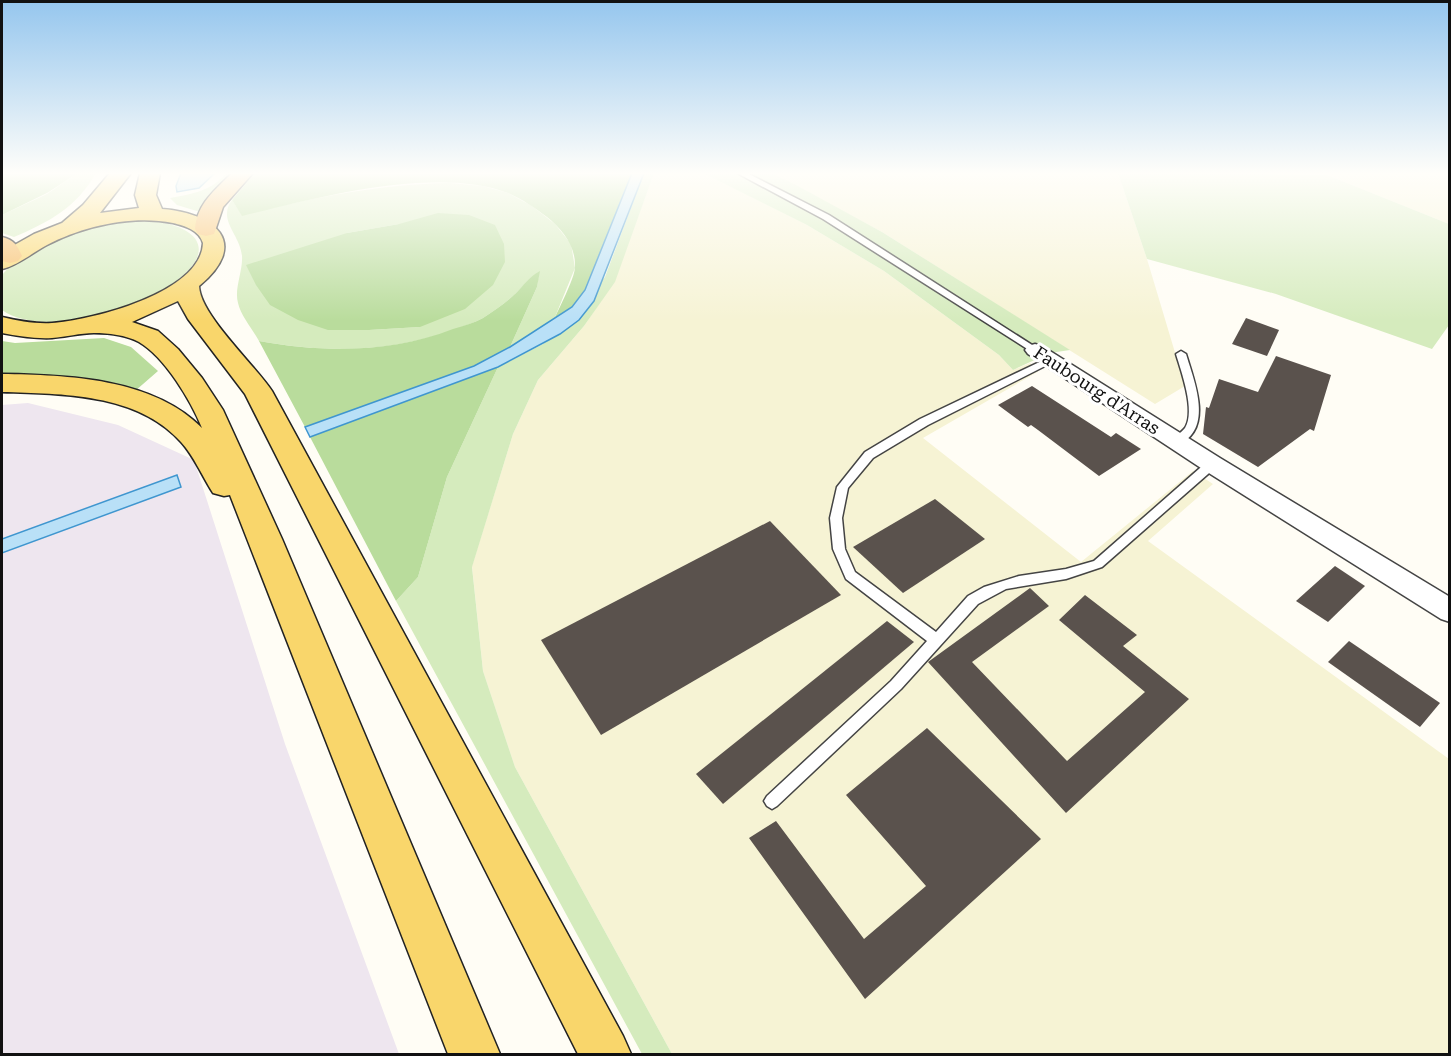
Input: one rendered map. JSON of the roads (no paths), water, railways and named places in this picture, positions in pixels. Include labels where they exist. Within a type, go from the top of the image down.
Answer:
[{"type":"highway","points":[[206,222],[206,230]]},
{"type":"main road","points":[[67,229],[75,222]]},
{"type":"main road","points":[[4,254],[67,229],[96,222]]},
{"type":"main road","points":[[2,325],[44,330],[90,325],[137,311],[165,299],[187,285],[202,271],[212,257],[214,245],[206,230],[192,222]]},
{"type":"main road","points":[[187,285],[187,294],[198,314],[233,357],[261,397],[605,1054]]},
{"type":"main road","points":[[90,325],[116,327],[142,333],[160,347],[200,394],[217,426],[474,1054]]},
{"type":"main road","points":[[2,383],[50,384],[86,389],[141,404],[167,416],[180,424],[197,441],[223,483],[264,539]]},
{"type":"street","name":"Faubourg d'Arras","points":[[1043,355],[1212,464],[1449,611]]},
{"type":"lane","name":"Faubourg d'Arras","points":[[836,222],[1043,355]]},
{"type":"lane","points":[[1177,441],[1190,428],[1193,417],[1192,398],[1181,354]]},
{"type":"lane","points":[[936,640],[850,574],[839,549],[836,518],[843,487],[869,455],[878,449],[1043,355]]},
{"type":"lane","points":[[772,801],[896,685],[973,600],[996,586],[1098,564],[1212,464]]},
{"type":"water","points":[[612,222],[625,222],[594,301],[579,320],[560,334],[498,367],[310,437],[305,427],[474,366],[510,347],[572,307],[585,290]]},
{"type":"water","points":[[177,475],[181,487],[2,553],[2,539]]}]
